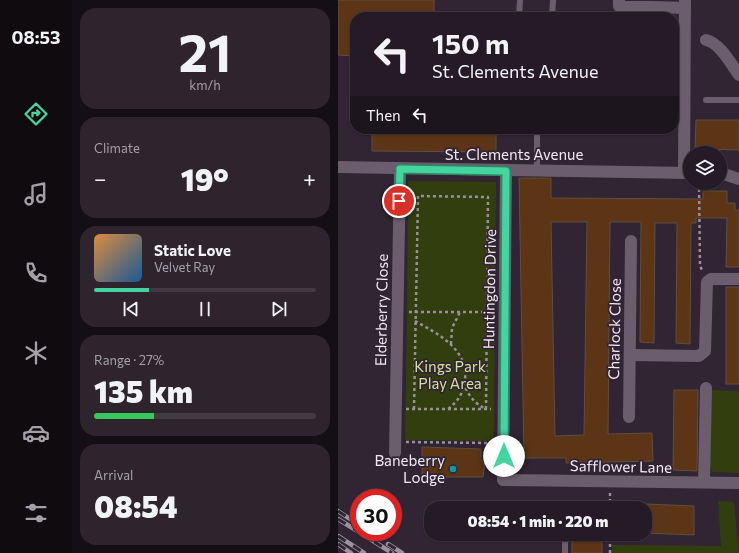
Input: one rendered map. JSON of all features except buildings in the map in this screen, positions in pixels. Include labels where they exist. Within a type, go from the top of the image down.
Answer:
[{"type":"street","points":[[619,8],[685,4],[679,93],[684,146]]},
{"type":"street","points":[[706,40],[710,41],[724,53],[739,75]]},
{"type":"street","name":"St. Clements Avenue","points":[[338,167],[683,173]]},
{"type":"street","name":"Elderberry Close","points":[[395,447],[400,169]]},
{"type":"street","name":"Huntingdon Drive","points":[[503,480],[506,171]]},
{"type":"street","points":[[727,175],[739,180]]},
{"type":"street","name":"Charlock Close","points":[[629,417],[631,241]]},
{"type":"street","points":[[630,355],[699,356],[705,351],[707,282],[711,279],[739,279]]},
{"type":"street","points":[[704,482],[706,388]]},
{"type":"street","name":"Safflower Lane","points":[[503,480],[739,483]]},
{"type":"lane","points":[[519,12],[520,0]]},
{"type":"lane","points":[[552,12],[553,0]]},
{"type":"lane","points":[[706,100],[739,100]]},
{"type":"lane","points":[[537,134],[537,170]]},
{"type":"lane","points":[[565,541],[565,553]]},
{"type":"path","points":[[699,190],[700,266],[707,282]]},
{"type":"path","points":[[414,409],[418,196],[488,197],[486,409]]},
{"type":"path","points":[[397,312],[505,312]]},
{"type":"path","points":[[451,344],[452,328],[460,312]]},
{"type":"path","points":[[416,321],[451,344],[455,348],[465,367],[464,385],[459,399],[448,409]]},
{"type":"path","points":[[464,385],[473,400],[486,409]]},
{"type":"path","points":[[395,408],[504,409]]},
{"type":"path","points":[[395,447],[504,444]]},
{"type":"path","points":[[610,541],[610,553]]},
{"type":"green space","name":"Kings Park Play Area","points":[[408,181],[496,182],[494,441],[405,440]]},
{"type":"green space","points":[[711,390],[739,391],[739,473],[712,472],[710,465]]},
{"type":"green space","points":[[718,501],[734,502],[739,553],[612,553],[612,545],[721,546]]},
{"type":"railway","points":[[338,511],[350,519]]},
{"type":"railway","points":[[338,519],[350,526]]},
{"type":"railway","points":[[338,536],[364,553]]},
{"type":"railway","points":[[373,541],[392,553]]},
{"type":"railway","points":[[338,544],[351,553]]},
{"type":"railway","points":[[388,544],[402,553]]},
{"type":"place","name":"Baneberry Lodge","points":[[453,469]]},
{"type":"route","points":[[399,201],[400,169],[506,171],[504,456]]}]
